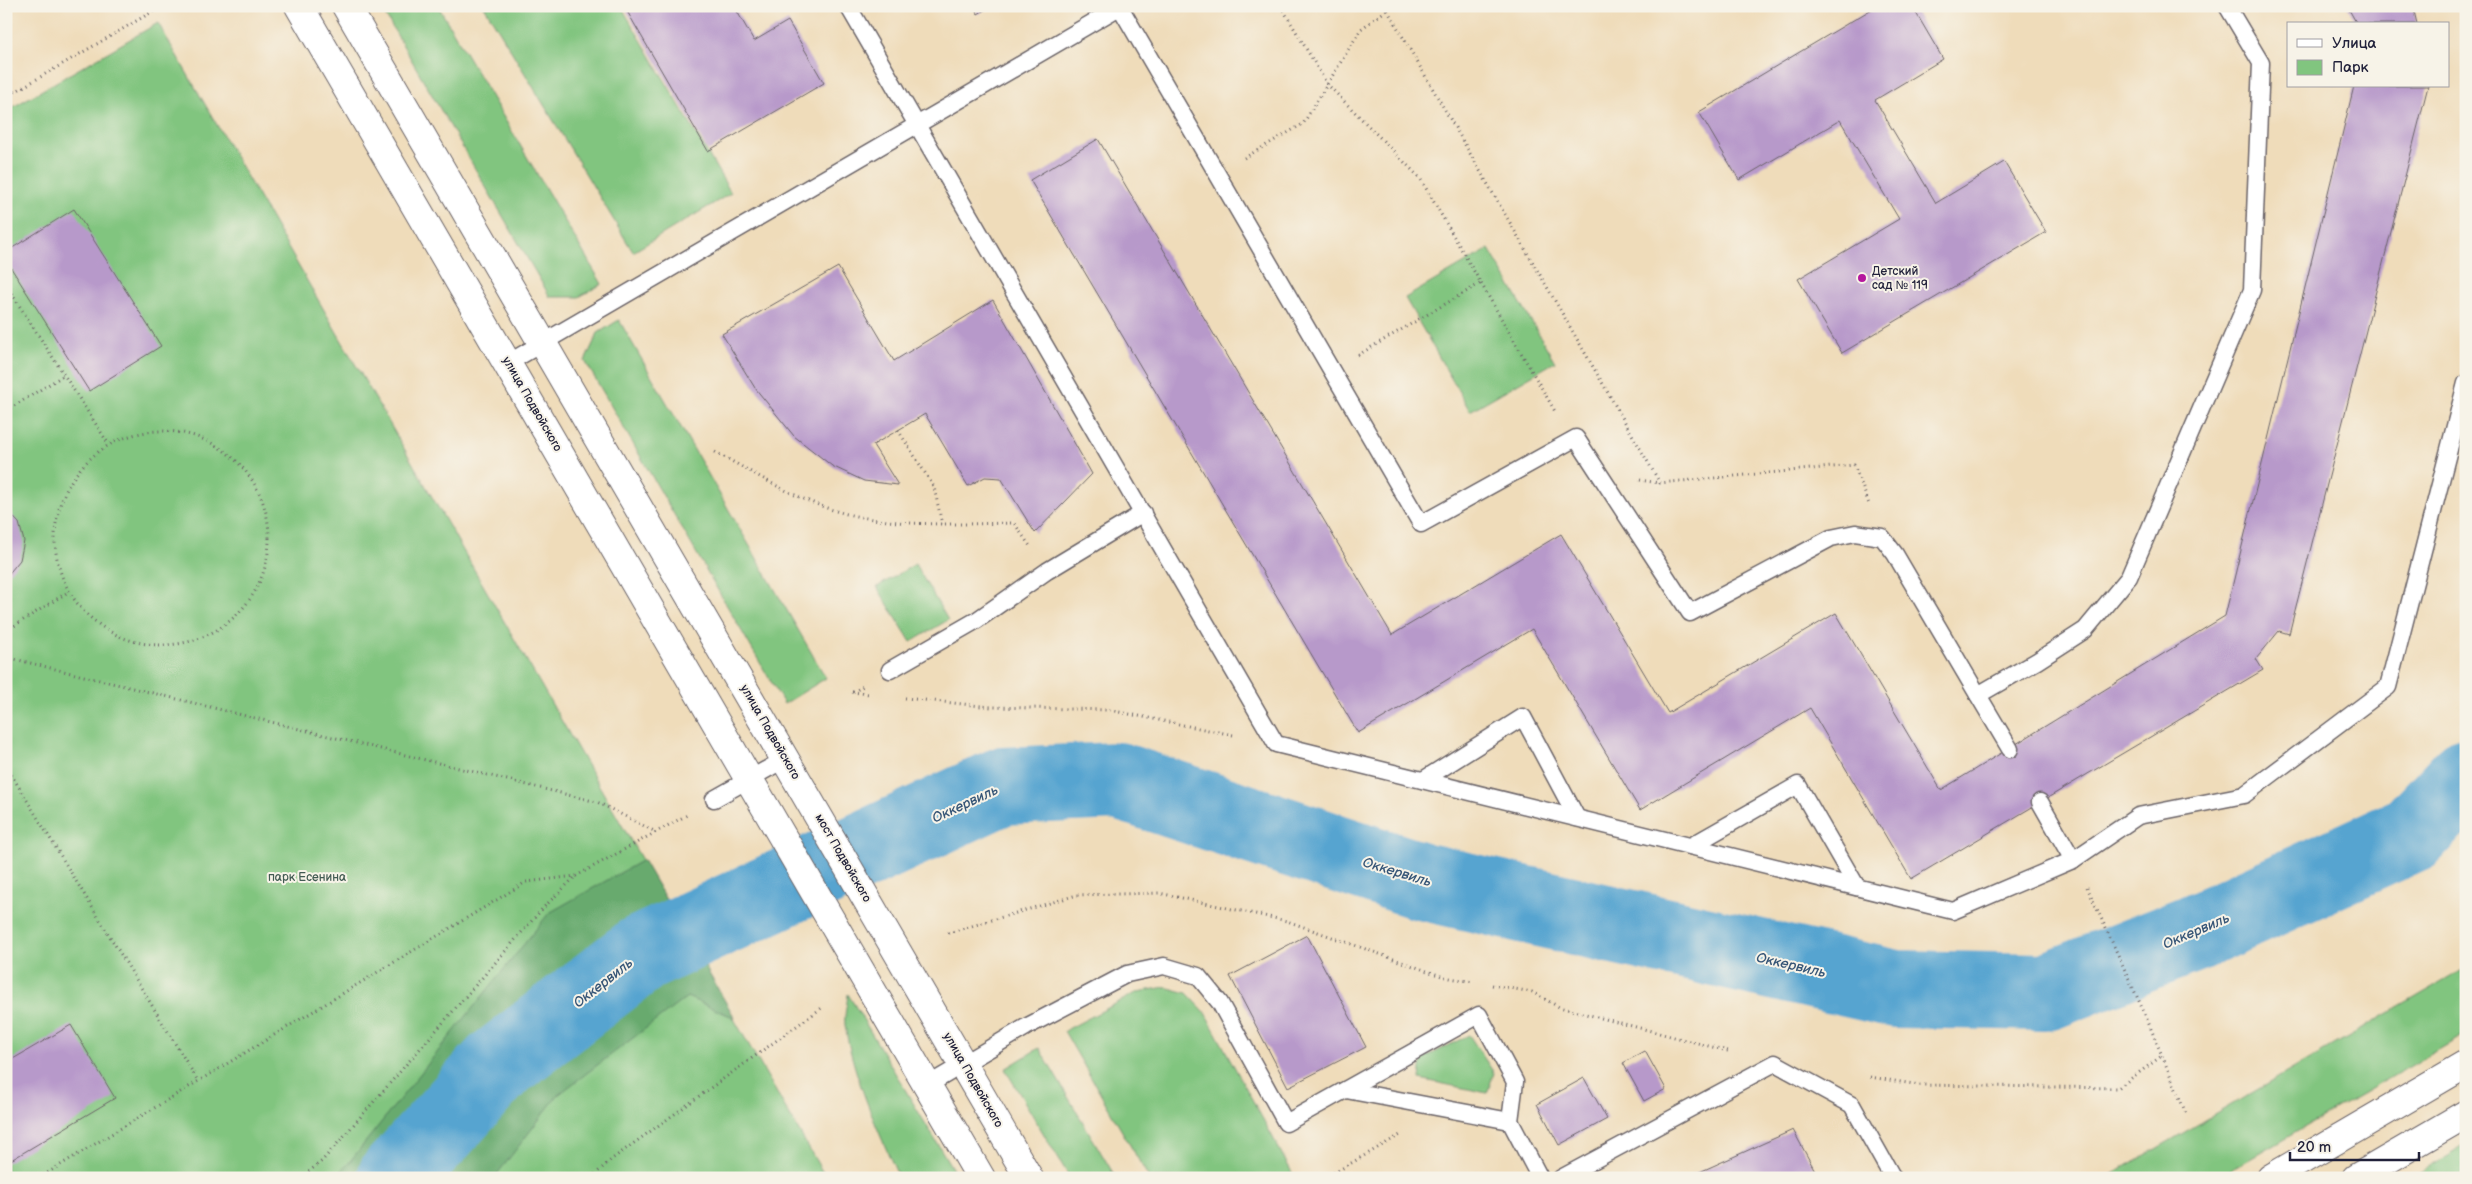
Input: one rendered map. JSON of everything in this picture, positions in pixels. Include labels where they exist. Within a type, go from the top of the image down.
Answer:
[{"type":"street","name":"улица Подвойского","points":[[300,6],[928,1085]]},
{"type":"street","name":"улица Подвойского","points":[[346,6],[800,784]]},
{"type":"street","name":"мост Подвойского","points":[[800,784],[886,931]]},
{"type":"street","name":"улица Подвойского","points":[[886,931],[1030,1178]]},
{"type":"street","points":[[2271,1178],[2466,1064]]},
{"type":"street","points":[[928,1085],[981,1178]]},
{"type":"street","points":[[2356,1178],[2466,1114]]},
{"type":"lane","points":[[848,6],[1276,744],[1953,911],[2073,860],[2138,816],[2244,795],[2388,687],[2466,383]]},
{"type":"lane","points":[[508,364],[1120,6],[1421,524],[1576,438],[1690,613],[1830,538],[1855,533],[1882,537],[1896,554],[2010,749]]},
{"type":"lane","points":[[1978,695],[2037,661],[2085,630],[2129,577],[2252,290],[2261,63],[2227,6]]},
{"type":"lane","points":[[890,670],[977,620],[1047,571],[1143,513]]},
{"type":"lane","points":[[1422,780],[1522,717],[1577,818]]},
{"type":"lane","points":[[714,799],[785,759]]},
{"type":"lane","points":[[1691,846],[1798,785],[1857,887]]},
{"type":"lane","points":[[2040,802],[2073,860]]},
{"type":"lane","points":[[928,1085],[1026,1027],[1127,974],[1164,966],[1198,976],[1220,1003],[1286,1123],[1479,1015],[1515,1082],[1510,1121],[1540,1178]]},
{"type":"lane","points":[[1561,1178],[1775,1063],[1852,1105],[1893,1178]]},
{"type":"lane","points":[[1346,1090],[1510,1121]]},
{"type":"path","points":[[6,96],[162,6]]},
{"type":"path","points":[[1281,6],[1327,84],[1420,178],[1563,425],[1576,438]]},
{"type":"path","points":[[1216,174],[1303,124],[1361,29],[1386,8],[1392,6]]},
{"type":"path","points":[[1386,8],[1660,483],[1854,464],[1882,537]]},
{"type":"path","points":[[1331,370],[1481,283]]},
{"type":"path","points":[[6,285],[108,444]]},
{"type":"path","points":[[6,411],[64,375]]},
{"type":"path","points":[[178,430],[212,442],[241,464],[261,495],[270,530],[267,566],[252,599],[226,625],[194,641],[157,646],[122,639],[91,620],[68,592],[56,560],[54,526],[63,494],[82,465],[108,444],[142,431],[178,430]]},
{"type":"path","points":[[898,430],[934,487],[942,524]]},
{"type":"path","points":[[716,452],[798,497],[846,514],[894,521],[942,524],[1014,523],[1047,571]]},
{"type":"path","points":[[6,631],[68,592]]},
{"type":"path","points":[[6,657],[596,802],[657,833]]},
{"type":"path","points":[[852,692],[871,694]]},
{"type":"path","points":[[898,697],[991,707],[1109,710],[1276,744]]},
{"type":"path","points":[[6,766],[198,1081]]},
{"type":"path","points":[[302,1178],[322,1161],[543,908],[576,876],[657,833],[714,799]]},
{"type":"path","points":[[39,1178],[526,882],[576,876]]},
{"type":"path","points":[[948,933],[1077,895],[1159,893],[1287,921],[1444,977],[1532,992],[1559,1007],[1775,1063]]},
{"type":"path","points":[[2091,895],[2163,1055],[2187,1116]]},
{"type":"path","points":[[591,1178],[612,1159],[823,1007]]},
{"type":"path","points":[[1862,1076],[1920,1085],[2118,1088],[2163,1055]]},
{"type":"path","points":[[1325,1178],[1446,1109]]},
{"type":"green space","points":[[380,6],[438,6],[602,284],[579,297],[550,297]]},
{"type":"green space","points":[[484,6],[621,6],[731,193],[633,252]]},
{"type":"green space","name":"парк Есенина","points":[[158,23],[826,1178],[6,1178],[6,111]]},
{"type":"green space","points":[[1489,249],[1555,362],[1470,411],[1405,298]]},
{"type":"green space","points":[[619,320],[826,678],[784,704],[585,361],[598,333]]},
{"type":"green space","points":[[915,564],[948,620],[911,642],[877,587]]},
{"type":"green space","points":[[643,860],[735,1018],[687,997],[558,1095],[494,1178],[333,1178],[347,1165],[549,913]]},
{"type":"green space","points":[[2466,968],[2466,1034],[2217,1178],[2106,1178]]},
{"type":"green space","points":[[1165,987],[1187,993],[1204,1011],[1295,1178],[1149,1178],[1064,1031],[1138,992]]},
{"type":"green space","points":[[848,994],[958,1178],[899,1178],[867,1103],[854,1064],[845,1025]]},
{"type":"green space","points":[[1469,1035],[1494,1073],[1487,1093],[1420,1079],[1422,1059]]},
{"type":"green space","points":[[1039,1048],[1116,1178],[1070,1178],[1005,1069]]},
{"type":"green space","points":[[2466,1145],[2466,1178],[2410,1178]]},
{"type":"building","points":[[624,6],[734,6],[754,41],[788,21],[824,83],[708,151]]},
{"type":"building","points":[[973,6],[991,6],[978,14]]},
{"type":"building","points":[[1877,6],[1912,6],[1943,59],[1875,100],[1936,203],[2004,162],[2046,232],[1842,353],[1798,279],[1899,219],[1840,120],[1739,180],[1699,112]]},
{"type":"building","points":[[2347,6],[2424,6],[2414,11],[2417,22],[2356,22]]},
{"type":"building","points":[[2354,88],[2427,88],[2289,634],[2279,631],[2256,659],[2263,670],[1911,879],[1810,708],[1640,810],[1532,629],[1358,733],[1030,180],[1098,139],[1392,635],[1561,534],[1668,713],[1836,613],[1941,790],[2225,616]]},
{"type":"building","points":[[74,209],[161,346],[89,391],[6,260],[6,252]]},
{"type":"building","points":[[838,267],[894,361],[993,300],[1092,474],[1035,533],[1001,478],[985,477],[968,486],[925,414],[873,445],[898,485],[864,481],[832,466],[794,436],[755,388],[722,334]]},
{"type":"building","points":[[6,509],[19,523],[24,541],[20,560],[6,577]]},
{"type":"building","points":[[1307,935],[1366,1047],[1288,1087],[1230,976]]},
{"type":"building","points":[[71,1025],[115,1098],[6,1163],[6,1063]]},
{"type":"building","points":[[1645,1051],[1666,1089],[1644,1101],[1623,1063]]},
{"type":"building","points":[[1584,1078],[1607,1119],[1559,1145],[1537,1104]]},
{"type":"building","points":[[1793,1130],[1819,1178],[1690,1178],[1693,1175]]},
{"type":"waterway","name":"Оккервиль","points":[[396,1178],[498,1065],[641,954],[1002,786],[1118,781],[1421,881],[1896,989],[2046,992],[2192,934],[2413,833],[2466,776]]},
{"type":"place","name":"Детский сад № 119","points":[[1862,278]]}]
